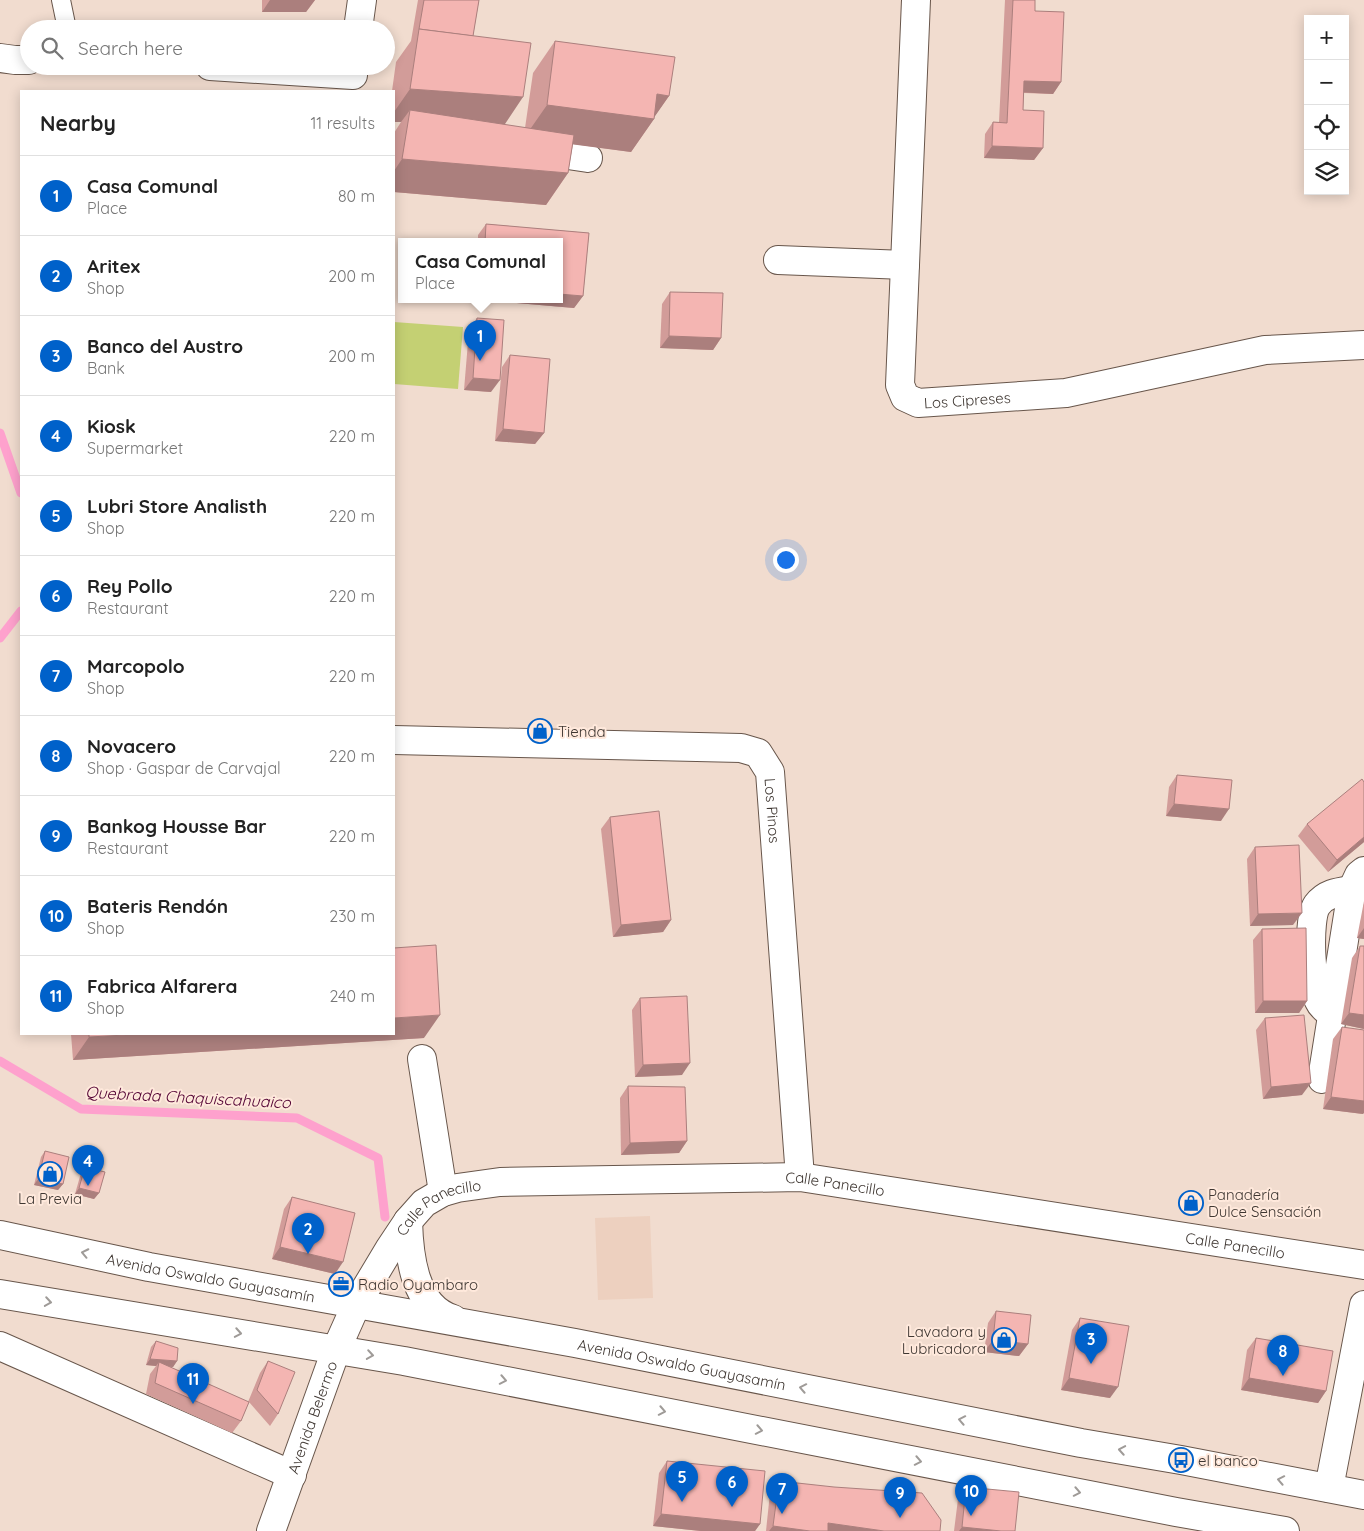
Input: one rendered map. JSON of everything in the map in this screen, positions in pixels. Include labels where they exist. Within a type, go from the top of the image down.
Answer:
[{"type":"street","points":[[359,20],[362,0]]},
{"type":"street","name":"Los Cipreses","points":[[916,0],[900,384],[905,396],[918,403],[1066,393],[1266,350],[1364,345]]},
{"type":"street","points":[[0,58],[20,60]]},
{"type":"street","points":[[317,75],[353,78]]},
{"type":"street","points":[[511,147],[588,158]]},
{"type":"street","points":[[778,260],[905,265]]},
{"type":"street","name":"Los Pinos","points":[[395,740],[741,748],[758,753],[770,772],[800,1177]]},
{"type":"street","points":[[1322,1079],[1333,1015],[1323,1008],[1318,999],[1314,983],[1311,945],[1313,921],[1316,907],[1325,897],[1358,880]]},
{"type":"street","points":[[422,1059],[443,1192]]},
{"type":"street","name":"Calle Panecillo","points":[[357,1303],[408,1221],[424,1203],[443,1192],[457,1188],[500,1182],[800,1177],[1364,1265]]},
{"type":"street","points":[[408,1221],[408,1244],[413,1268],[421,1290],[432,1306],[446,1317],[471,1325]]},
{"type":"street","name":"Avenida Oswaldo Guayasamín","points":[[0,1235],[149,1267],[594,1347],[1081,1443],[1364,1496]]},
{"type":"street","points":[[0,1294],[404,1361],[1176,1512],[1285,1531]]},
{"type":"street","name":"Avenida Belermo","points":[[271,1531],[336,1350],[357,1303]]},
{"type":"street","points":[[1329,1488],[1364,1305]]},
{"type":"street","points":[[0,1346],[292,1475]]},
{"type":"lane","points":[[61,0],[64,20]]},
{"type":"shaded area","points":[[650,1216],[653,1298],[598,1300],[595,1218]]},
{"type":"green space","points":[[395,322],[463,327],[458,389],[395,384]]},
{"type":"building","points":[[424,0],[479,0],[473,36],[419,29]]},
{"type":"building","points":[[1013,0],[1035,0],[1035,11],[1064,12],[1061,82],[1024,81],[1023,110],[1044,111],[1043,148],[992,146],[993,122],[1007,123]]},
{"type":"building","points":[[419,29],[531,43],[523,97],[410,89]]},
{"type":"building","points":[[555,41],[675,57],[669,96],[657,94],[654,119],[547,105]]},
{"type":"building","points":[[410,110],[574,135],[568,173],[402,159]]},
{"type":"building","points":[[486,224],[589,233],[583,296],[563,294],[563,238],[485,238]]},
{"type":"building","points":[[670,292],[723,293],[721,338],[669,336]]},
{"type":"building","points":[[477,318],[504,320],[500,380],[473,378]]},
{"type":"building","points":[[510,355],[550,359],[544,433],[503,429]]},
{"type":"building","points":[[1177,775],[1232,780],[1229,809],[1174,804]]},
{"type":"building","points":[[1362,779],[1364,782],[1364,837],[1337,860],[1307,824]]},
{"type":"building","points":[[659,811],[671,920],[621,925],[610,817]]},
{"type":"building","points":[[1299,845],[1302,913],[1258,914],[1255,847]]},
{"type":"building","points":[[1306,928],[1307,1001],[1263,1001],[1262,929]]},
{"type":"building","points":[[436,945],[440,1015],[395,1018],[395,948]]},
{"type":"building","points":[[1360,946],[1364,946],[1364,1015],[1349,1013]]},
{"type":"building","points":[[687,996],[690,1063],[643,1065],[640,998]]},
{"type":"building","points":[[1304,1015],[1311,1083],[1271,1087],[1265,1018]]},
{"type":"building","points":[[1342,1027],[1364,1030],[1364,1101],[1331,1097]]},
{"type":"building","points":[[89,1035],[126,1035],[89,1037]]},
{"type":"building","points":[[628,1086],[685,1087],[687,1141],[630,1143]]},
{"type":"building","name":"La Previa","points":[[45,1151],[69,1157],[63,1184],[38,1179]]},
{"type":"building","points":[[85,1167],[105,1172],[99,1193],[79,1188]]},
{"type":"building","points":[[292,1197],[355,1213],[343,1262],[280,1247]]},
{"type":"building","points":[[996,1311],[1031,1315],[1028,1344],[993,1340]]},
{"type":"building","points":[[1080,1318],[1129,1326],[1118,1387],[1069,1378]]},
{"type":"building","points":[[1256,1338],[1333,1351],[1326,1391],[1249,1378]]},
{"type":"building","points":[[156,1341],[178,1348],[177,1361],[150,1359]]},
{"type":"building","points":[[268,1361],[295,1372],[278,1414],[257,1390]]},
{"type":"building","points":[[159,1362],[249,1402],[241,1421],[155,1383]]},
{"type":"building","points":[[667,1461],[765,1471],[760,1524],[661,1514]]},
{"type":"building","points":[[779,1481],[922,1493],[941,1520],[940,1531],[884,1531],[828,1523],[828,1531],[810,1531],[773,1526]]},
{"type":"building","points":[[966,1487],[1019,1492],[1015,1531],[962,1527]]},
{"type":"waterway","name":"Quebrada Chaquiscahuaico","points":[[0,433],[20,490]]},
{"type":"waterway","name":"Quebrada Chaquiscahuaico","points":[[0,638],[20,612]]},
{"type":"waterway","name":"Quebrada Chaquiscahuaico","points":[[0,1061],[81,1109],[297,1118],[378,1158],[385,1217]]},
{"type":"place","name":"Casa Comunal","points":[[480,361]]},
{"type":"place","name":"Tienda","points":[[540,731]]},
{"type":"place","name":"La Previa","points":[[50,1174]]},
{"type":"place","name":"Kiosk","points":[[88,1186]]},
{"type":"place","name":"Panadería Dulce Sensación","points":[[1191,1203]]},
{"type":"place","name":"Aritex","points":[[308,1254]]},
{"type":"place","name":"Radio Oyambaro","points":[[341,1284]]},
{"type":"place","name":"Lavadora y Lubricadora","points":[[1004,1340]]},
{"type":"place","name":"Banco del Austro","points":[[1091,1364]]},
{"type":"place","name":"Novacero","points":[[1283,1376]]},
{"type":"place","name":"Fabrica Alfarera","points":[[193,1404]]},
{"type":"place","name":"el banco","points":[[1181,1460]]},
{"type":"place","name":"Lubri Store Analisth","points":[[682,1502]]},
{"type":"place","name":"Rey Pollo","points":[[732,1507]]},
{"type":"place","name":"Marcopolo","points":[[782,1514]]},
{"type":"place","name":"Bateris Rendón","points":[[971,1516]]},
{"type":"place","name":"Bankog Housse Bar","points":[[900,1518]]}]
